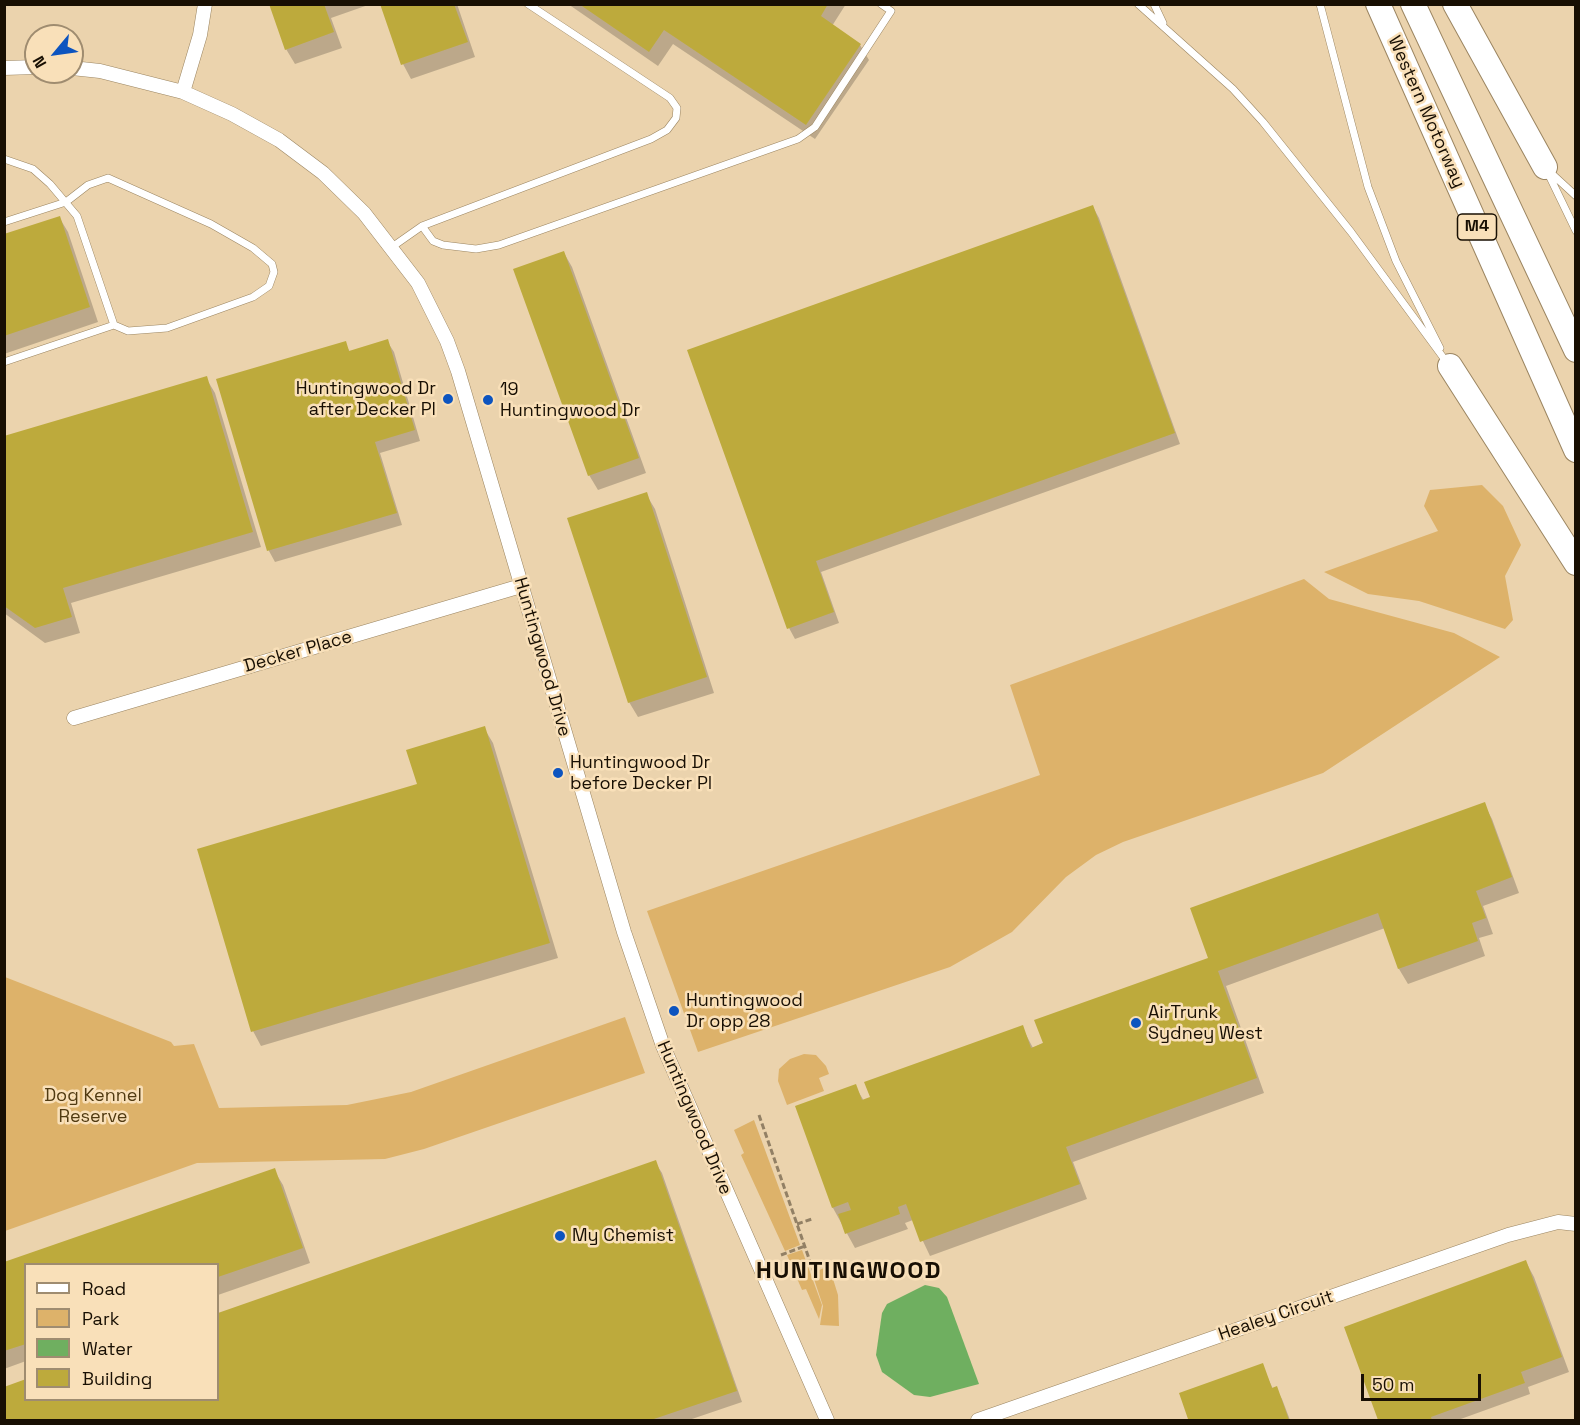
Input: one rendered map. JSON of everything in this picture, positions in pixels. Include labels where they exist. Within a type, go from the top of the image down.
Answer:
[{"type":"highway","points":[[1365,4],[1416,87]]},
{"type":"highway","name":"Western Motorway","points":[[1378,4],[1575,450]]},
{"type":"highway","name":"Western Motorway","points":[[1413,4],[1575,350]]},
{"type":"highway","points":[[1455,4],[1545,167]]},
{"type":"highway","points":[[1450,366],[1575,563]]},
{"type":"street","points":[[183,92],[200,35],[205,4]]},
{"type":"street","points":[[4,68],[24,67]]},
{"type":"street","name":"Huntingwood Drive","points":[[84,70],[110,73],[183,92],[232,114],[302,156],[344,192],[392,247],[418,283],[447,340],[624,932],[663,1046],[828,1420]]},
{"type":"street","name":"Decker Place","points":[[74,718],[521,586]]},
{"type":"street","name":"Healey Circuit","points":[[978,1420],[1508,1235],[1558,1222],[1575,1224]]},
{"type":"lane","points":[[392,247],[422,226],[651,139],[667,129],[675,118],[677,108],[670,98],[528,4]]},
{"type":"lane","points":[[422,226],[433,241],[443,246],[476,249],[499,245],[798,139],[814,127],[891,11],[881,4]]},
{"type":"lane","points":[[1138,4],[1233,89],[1263,122],[1352,232],[1450,366]]},
{"type":"lane","points":[[1154,4],[1165,28]]},
{"type":"lane","points":[[1320,4],[1368,187],[1396,261],[1450,366]]},
{"type":"lane","points":[[4,159],[33,170],[77,216],[114,325]]},
{"type":"lane","points":[[1545,167],[1575,196]]},
{"type":"lane","points":[[1545,167],[1575,231]]},
{"type":"lane","points":[[4,222],[66,202],[87,185],[108,178],[211,224],[254,248],[272,264],[274,272],[269,286],[253,297],[167,328],[129,331],[114,325],[4,362]]},
{"type":"path","points":[[759,1115],[813,1270]]},
{"type":"path","points":[[797,1224],[812,1219]]},
{"type":"path","points":[[781,1255],[805,1246]]},
{"type":"green space","points":[[1482,485],[1503,506],[1521,545],[1505,576],[1513,620],[1505,629],[1419,601],[1368,594],[1324,572],[1438,531],[1424,506],[1430,490]]},
{"type":"green space","points":[[1304,579],[1329,599],[1454,633],[1500,657],[1323,773],[1123,842],[1096,855],[1066,877],[1012,932],[950,967],[698,1052],[647,911],[1040,775],[1010,685]]},
{"type":"green space","name":"Dog Kennel Reserve","points":[[5,977],[171,1042],[174,1046],[194,1044],[219,1108],[347,1105],[411,1092],[625,1017],[645,1073],[424,1149],[385,1159],[197,1163],[5,1231]]},
{"type":"green space","points":[[804,1054],[816,1055],[826,1066],[829,1074],[819,1078],[824,1091],[787,1105],[778,1081],[779,1069],[790,1059]]},
{"type":"green space","points":[[754,1120],[800,1245],[785,1251],[741,1155],[744,1153],[734,1130]]},
{"type":"green space","points":[[802,1250],[822,1305],[819,1319],[806,1289],[802,1290],[787,1255]]},
{"type":"green space","points":[[829,1266],[838,1295],[839,1326],[820,1325],[823,1306],[812,1273]]},
{"type":"water","points":[[925,1285],[939,1288],[947,1297],[979,1384],[930,1397],[914,1395],[882,1372],[876,1355],[882,1313],[887,1304]]},
{"type":"building","points":[[269,4],[324,4],[334,32],[285,50]]},
{"type":"building","points":[[380,4],[454,4],[468,42],[401,65]]},
{"type":"building","points":[[579,4],[828,4],[821,16],[861,44],[806,125],[664,30],[649,52]]},
{"type":"building","points":[[1093,205],[1175,433],[816,561],[834,612],[787,629],[687,350]]},
{"type":"building","points":[[60,216],[90,307],[4,336],[4,234]]},
{"type":"building","points":[[564,251],[639,458],[588,476],[513,269]]},
{"type":"building","points":[[388,339],[415,430],[375,442],[397,513],[267,551],[216,379],[346,341],[349,351]]},
{"type":"building","points":[[207,376],[253,532],[63,588],[72,617],[35,628],[4,606],[4,436]]},
{"type":"building","points":[[647,492],[707,677],[628,703],[567,518]]},
{"type":"building","points":[[485,726],[550,943],[251,1032],[197,849],[417,784],[406,750]]},
{"type":"building","name":"AirTrunk Sydney West","points":[[1485,802],[1512,877],[1476,891],[1486,918],[1472,923],[1478,941],[1398,969],[1378,913],[1218,971],[1257,1078],[1066,1147],[1080,1184],[920,1242],[906,1204],[898,1207],[900,1214],[845,1234],[838,1214],[851,1210],[848,1202],[832,1208],[795,1106],[856,1084],[862,1100],[870,1097],[864,1082],[1023,1025],[1031,1048],[1043,1043],[1034,1020],[1208,958],[1190,908]]},
{"type":"building","name":"My Chemist","points":[[656,1160],[737,1391],[651,1420],[4,1420],[4,1387],[24,1380],[24,1401],[219,1401],[219,1313]]},
{"type":"building","points":[[275,1168],[303,1248],[219,1277],[219,1263],[24,1263],[24,1345],[4,1351],[4,1262]]},
{"type":"building","points":[[1526,1260],[1562,1357],[1521,1372],[1525,1383],[1431,1417],[1432,1420],[1378,1420],[1344,1327]]},
{"type":"building","points":[[1263,1363],[1272,1388],[1277,1386],[1289,1420],[1184,1420],[1188,1419],[1179,1393]]},
{"type":"place","name":"Huntingwood Dr after Decker Pl","points":[[448,399]]},
{"type":"place","name":"19 Huntingwood Dr","points":[[488,400]]},
{"type":"place","name":"Huntingwood Dr before Decker Pl","points":[[558,773]]},
{"type":"place","name":"Huntingwood Dr opp 28","points":[[674,1011]]},
{"type":"place","name":"AirTrunk Sydney West","points":[[1136,1023]]},
{"type":"place","name":"My Chemist","points":[[560,1236]]},
{"type":"district","name":"HUNTINGWOOD","points":[[849,1271]]}]
